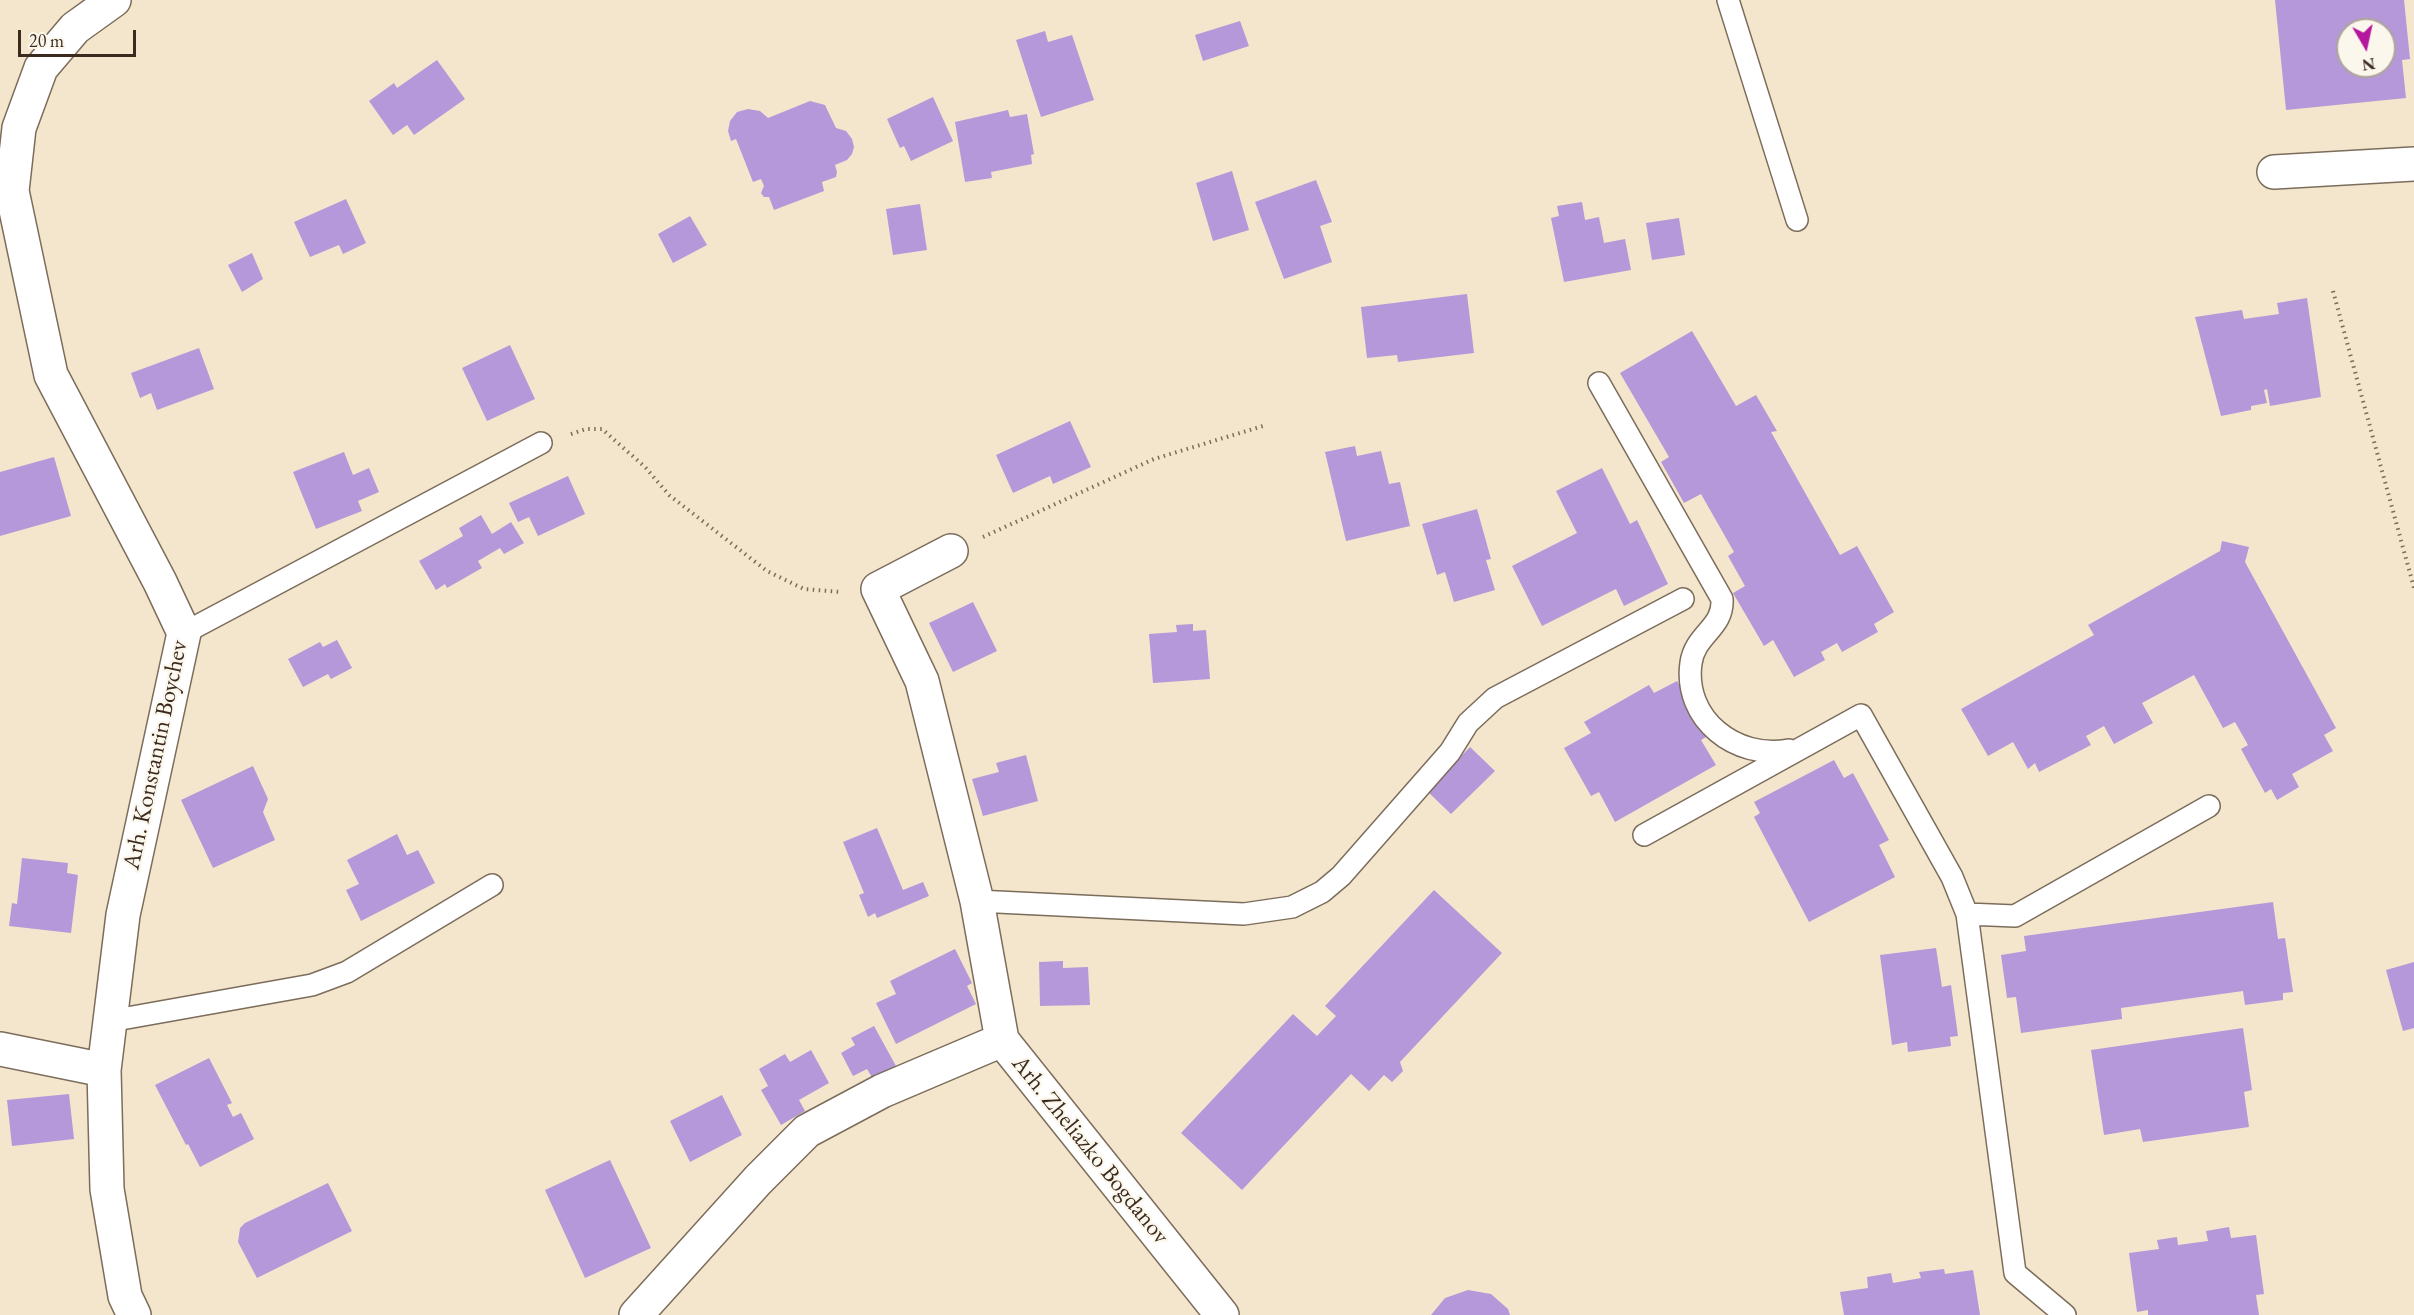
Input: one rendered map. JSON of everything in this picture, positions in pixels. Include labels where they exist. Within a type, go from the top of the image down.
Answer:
[{"type":"street","name":"Arh. Konstantin Boychev","points":[[114,0],[75,28],[41,68],[19,128],[6,191],[51,375],[160,582],[184,633],[123,915],[104,1070],[107,1189],[125,1296],[134,1315]]},
{"type":"street","points":[[2274,172],[2414,164]]},
{"type":"street","points":[[951,551],[878,589],[922,681],[977,901],[1002,1040]]},
{"type":"street","name":"Arh. Zheliazko Bogdanov","points":[[636,1315],[758,1180],[807,1131],[882,1090],[1002,1040],[1222,1315]]},
{"type":"street","points":[[0,1049],[104,1070]]},
{"type":"lane","points":[[1728,0],[1797,220]]},
{"type":"lane","points":[[1599,383],[1722,599],[1723,610],[1718,622],[1696,643],[1691,663],[1691,683],[1696,705],[1708,723],[1724,738],[1743,748],[1761,752],[1798,748]]},
{"type":"lane","points":[[184,633],[541,443]]},
{"type":"lane","points":[[977,901],[1244,914],[1292,907],[1322,892],[1341,876],[1450,752],[1468,723],[1495,698],[1683,599]]},
{"type":"lane","points":[[1644,835],[1861,715],[1952,877],[1967,914],[2015,1273],[2065,1315]]},
{"type":"lane","points":[[1967,914],[2015,916],[2209,806]]},
{"type":"lane","points":[[110,1021],[312,984],[347,972],[492,885]]},
{"type":"path","points":[[2333,291],[2414,588]]},
{"type":"path","points":[[951,551],[1154,459],[1263,426]]},
{"type":"path","points":[[541,443],[586,429],[602,429],[645,467],[669,495],[768,571],[804,589],[856,593],[878,589]]},
{"type":"building","points":[[2275,0],[2404,0],[2410,59],[2402,60],[2406,98],[2286,110]]},
{"type":"building","points":[[1240,21],[1249,46],[1203,61],[1195,35]]},
{"type":"building","points":[[1045,31],[1048,42],[1072,35],[1094,100],[1041,117],[1016,40]]},
{"type":"building","points":[[437,60],[465,99],[414,135],[407,125],[393,135],[369,101],[394,83],[397,88]]},
{"type":"building","points":[[933,97],[953,141],[911,161],[904,146],[900,148],[887,119]]},
{"type":"building","points":[[810,101],[825,105],[836,128],[846,131],[852,139],[854,147],[852,154],[847,160],[835,165],[836,177],[822,182],[824,191],[774,210],[769,197],[764,197],[761,193],[764,186],[761,179],[753,182],[736,139],[731,141],[728,131],[730,121],[737,112],[748,109],[760,111],[768,118]]},
{"type":"building","points":[[1008,110],[1010,117],[1027,114],[1034,154],[1031,155],[1032,164],[991,172],[992,178],[965,182],[955,122]]},
{"type":"building","points":[[1232,171],[1249,230],[1213,241],[1196,183]]},
{"type":"building","points":[[1316,180],[1332,222],[1320,226],[1332,262],[1284,279],[1255,202]]},
{"type":"building","points":[[346,199],[366,243],[343,254],[339,245],[310,257],[294,222]]},
{"type":"building","points":[[1582,202],[1585,220],[1599,217],[1604,243],[1625,239],[1631,270],[1564,282],[1551,218],[1559,216],[1557,206]]},
{"type":"building","points":[[920,204],[927,250],[893,255],[886,209]]},
{"type":"building","points":[[690,216],[707,245],[673,263],[658,234]]},
{"type":"building","points":[[1679,218],[1685,255],[1652,260],[1646,223]]},
{"type":"building","points":[[252,253],[263,279],[242,292],[228,265]]},
{"type":"building","points":[[1467,294],[1474,353],[1398,362],[1397,355],[1367,358],[1361,307]]},
{"type":"building","points":[[2307,298],[2321,397],[2270,406],[2267,389],[2264,390],[2267,403],[2251,406],[2251,410],[2221,416],[2195,317],[2242,310],[2244,319],[2279,314],[2277,303]]},
{"type":"building","points":[[1692,331],[1736,406],[1756,395],[1777,431],[1771,432],[1840,555],[1857,546],[1894,612],[1874,624],[1878,632],[1842,652],[1837,643],[1821,652],[1825,660],[1794,677],[1773,640],[1764,646],[1733,593],[1745,586],[1728,556],[1734,552],[1701,494],[1684,503],[1661,462],[1669,457],[1620,373]]},
{"type":"building","points":[[510,345],[535,399],[487,421],[462,368]]},
{"type":"building","points":[[199,348],[214,389],[157,410],[151,393],[140,398],[131,373]]},
{"type":"building","points":[[1070,421],[1091,467],[1053,484],[1050,476],[1013,493],[996,455]]},
{"type":"building","points":[[1355,446],[1357,456],[1381,451],[1389,484],[1400,482],[1410,526],[1346,541],[1325,452]]},
{"type":"building","points":[[344,452],[353,475],[369,468],[379,492],[358,501],[362,511],[316,529],[293,472]]},
{"type":"building","points":[[54,457],[71,516],[0,536],[0,472]]},
{"type":"building","points":[[1602,468],[1630,524],[1637,520],[1668,584],[1624,606],[1616,589],[1542,626],[1512,566],[1577,533],[1556,491]]},
{"type":"building","points":[[568,476],[585,514],[538,536],[529,517],[518,522],[509,503]]},
{"type":"building","points":[[1477,509],[1491,559],[1486,560],[1495,590],[1454,602],[1445,572],[1437,575],[1422,524]]},
{"type":"building","points":[[481,515],[492,534],[511,522],[524,543],[504,554],[500,548],[478,561],[482,568],[447,588],[445,584],[436,590],[419,561],[463,536],[459,528]]},
{"type":"building","points":[[2222,541],[2249,547],[2245,562],[2336,728],[2324,735],[2333,751],[2292,774],[2299,787],[2277,800],[2271,789],[2265,793],[2241,749],[2248,745],[2235,722],[2223,728],[2194,675],[2142,703],[2153,723],[2114,744],[2104,726],[2086,736],[2091,745],[2039,772],[2035,763],[2028,769],[2013,742],[1988,756],[1961,709],[2094,635],[2088,625],[2220,551]]},
{"type":"building","points":[[973,602],[997,651],[953,672],[929,623]]},
{"type":"building","points":[[1193,624],[1193,631],[1206,630],[1210,679],[1153,683],[1149,634],[1177,632],[1176,625]]},
{"type":"building","points":[[337,640],[352,668],[331,679],[328,674],[303,687],[288,659],[320,642],[323,647]]},
{"type":"building","points":[[1677,681],[1708,736],[1701,740],[1716,765],[1615,822],[1599,792],[1591,796],[1564,748],[1591,733],[1584,722],[1649,685],[1654,693]]},
{"type":"building","points":[[1470,747],[1495,771],[1451,814],[1427,791]]},
{"type":"building","points":[[1026,755],[1038,801],[983,816],[972,779],[999,772],[996,763]]},
{"type":"building","points":[[1834,760],[1844,778],[1853,773],[1889,840],[1879,845],[1895,877],[1809,922],[1754,817],[1760,813],[1754,802]]},
{"type":"building","points":[[253,766],[268,799],[263,812],[275,840],[213,868],[181,800]]},
{"type":"building","points":[[877,828],[903,890],[923,882],[929,896],[877,918],[875,913],[868,917],[859,895],[864,893],[843,842]]},
{"type":"building","points":[[397,834],[407,855],[418,850],[435,883],[361,921],[346,890],[359,884],[347,860]]},
{"type":"building","points":[[22,858],[68,863],[67,873],[78,875],[71,933],[9,926],[12,903],[17,904]]},
{"type":"building","points":[[1434,890],[1502,953],[1400,1062],[1403,1071],[1392,1082],[1384,1075],[1369,1091],[1351,1074],[1242,1190],[1181,1133],[1293,1014],[1317,1036],[1336,1016],[1325,1006]]},
{"type":"building","points":[[2273,902],[2278,939],[2285,938],[2293,992],[2283,993],[2283,1000],[2245,1005],[2243,991],[2121,1008],[2122,1019],[2021,1033],[2016,997],[2007,998],[2001,955],[2026,951],[2024,936]]},
{"type":"building","points":[[1936,948],[1942,987],[1951,985],[1958,1036],[1950,1037],[1951,1046],[1908,1052],[1907,1042],[1892,1045],[1880,955]]},
{"type":"building","points":[[955,949],[972,983],[967,986],[976,1004],[896,1044],[876,1003],[896,994],[890,981]]},
{"type":"building","points":[[1063,961],[1063,968],[1088,967],[1090,1005],[1040,1006],[1039,962]]},
{"type":"building","points":[[2414,962],[2414,1028],[2403,1031],[2386,970]]},
{"type":"building","points":[[874,1026],[896,1066],[873,1079],[867,1069],[853,1076],[841,1053],[855,1045],[851,1038]]},
{"type":"building","points":[[2243,1028],[2252,1090],[2244,1092],[2249,1127],[2143,1142],[2140,1129],[2104,1135],[2091,1050]]},
{"type":"building","points":[[811,1050],[829,1083],[799,1100],[805,1111],[781,1125],[761,1090],[768,1086],[759,1069],[785,1054],[790,1062]]},
{"type":"building","points":[[209,1058],[232,1103],[227,1105],[233,1117],[241,1113],[254,1139],[200,1167],[155,1085]]},
{"type":"building","points":[[69,1094],[74,1139],[12,1146],[7,1100]]},
{"type":"building","points":[[722,1095],[742,1135],[690,1162],[670,1121]]},
{"type":"building","points":[[610,1160],[651,1248],[585,1278],[545,1190]]},
{"type":"building","points":[[328,1183],[352,1231],[257,1278],[238,1242],[240,1228],[245,1223]]},
{"type":"building","points":[[2229,1227],[2231,1238],[2256,1235],[2264,1294],[2256,1295],[2259,1315],[2148,1315],[2148,1310],[2137,1312],[2129,1253],[2159,1249],[2157,1240],[2177,1237],[2178,1245],[2208,1241],[2206,1231]]},
{"type":"building","points":[[1944,1269],[1945,1274],[1973,1270],[1980,1315],[1844,1315],[1840,1292],[1868,1288],[1867,1277],[1891,1273],[1893,1283],[1921,1278],[1919,1272]]},
{"type":"building","points":[[1468,1290],[1491,1294],[1508,1309],[1510,1315],[1431,1315],[1445,1298]]}]
